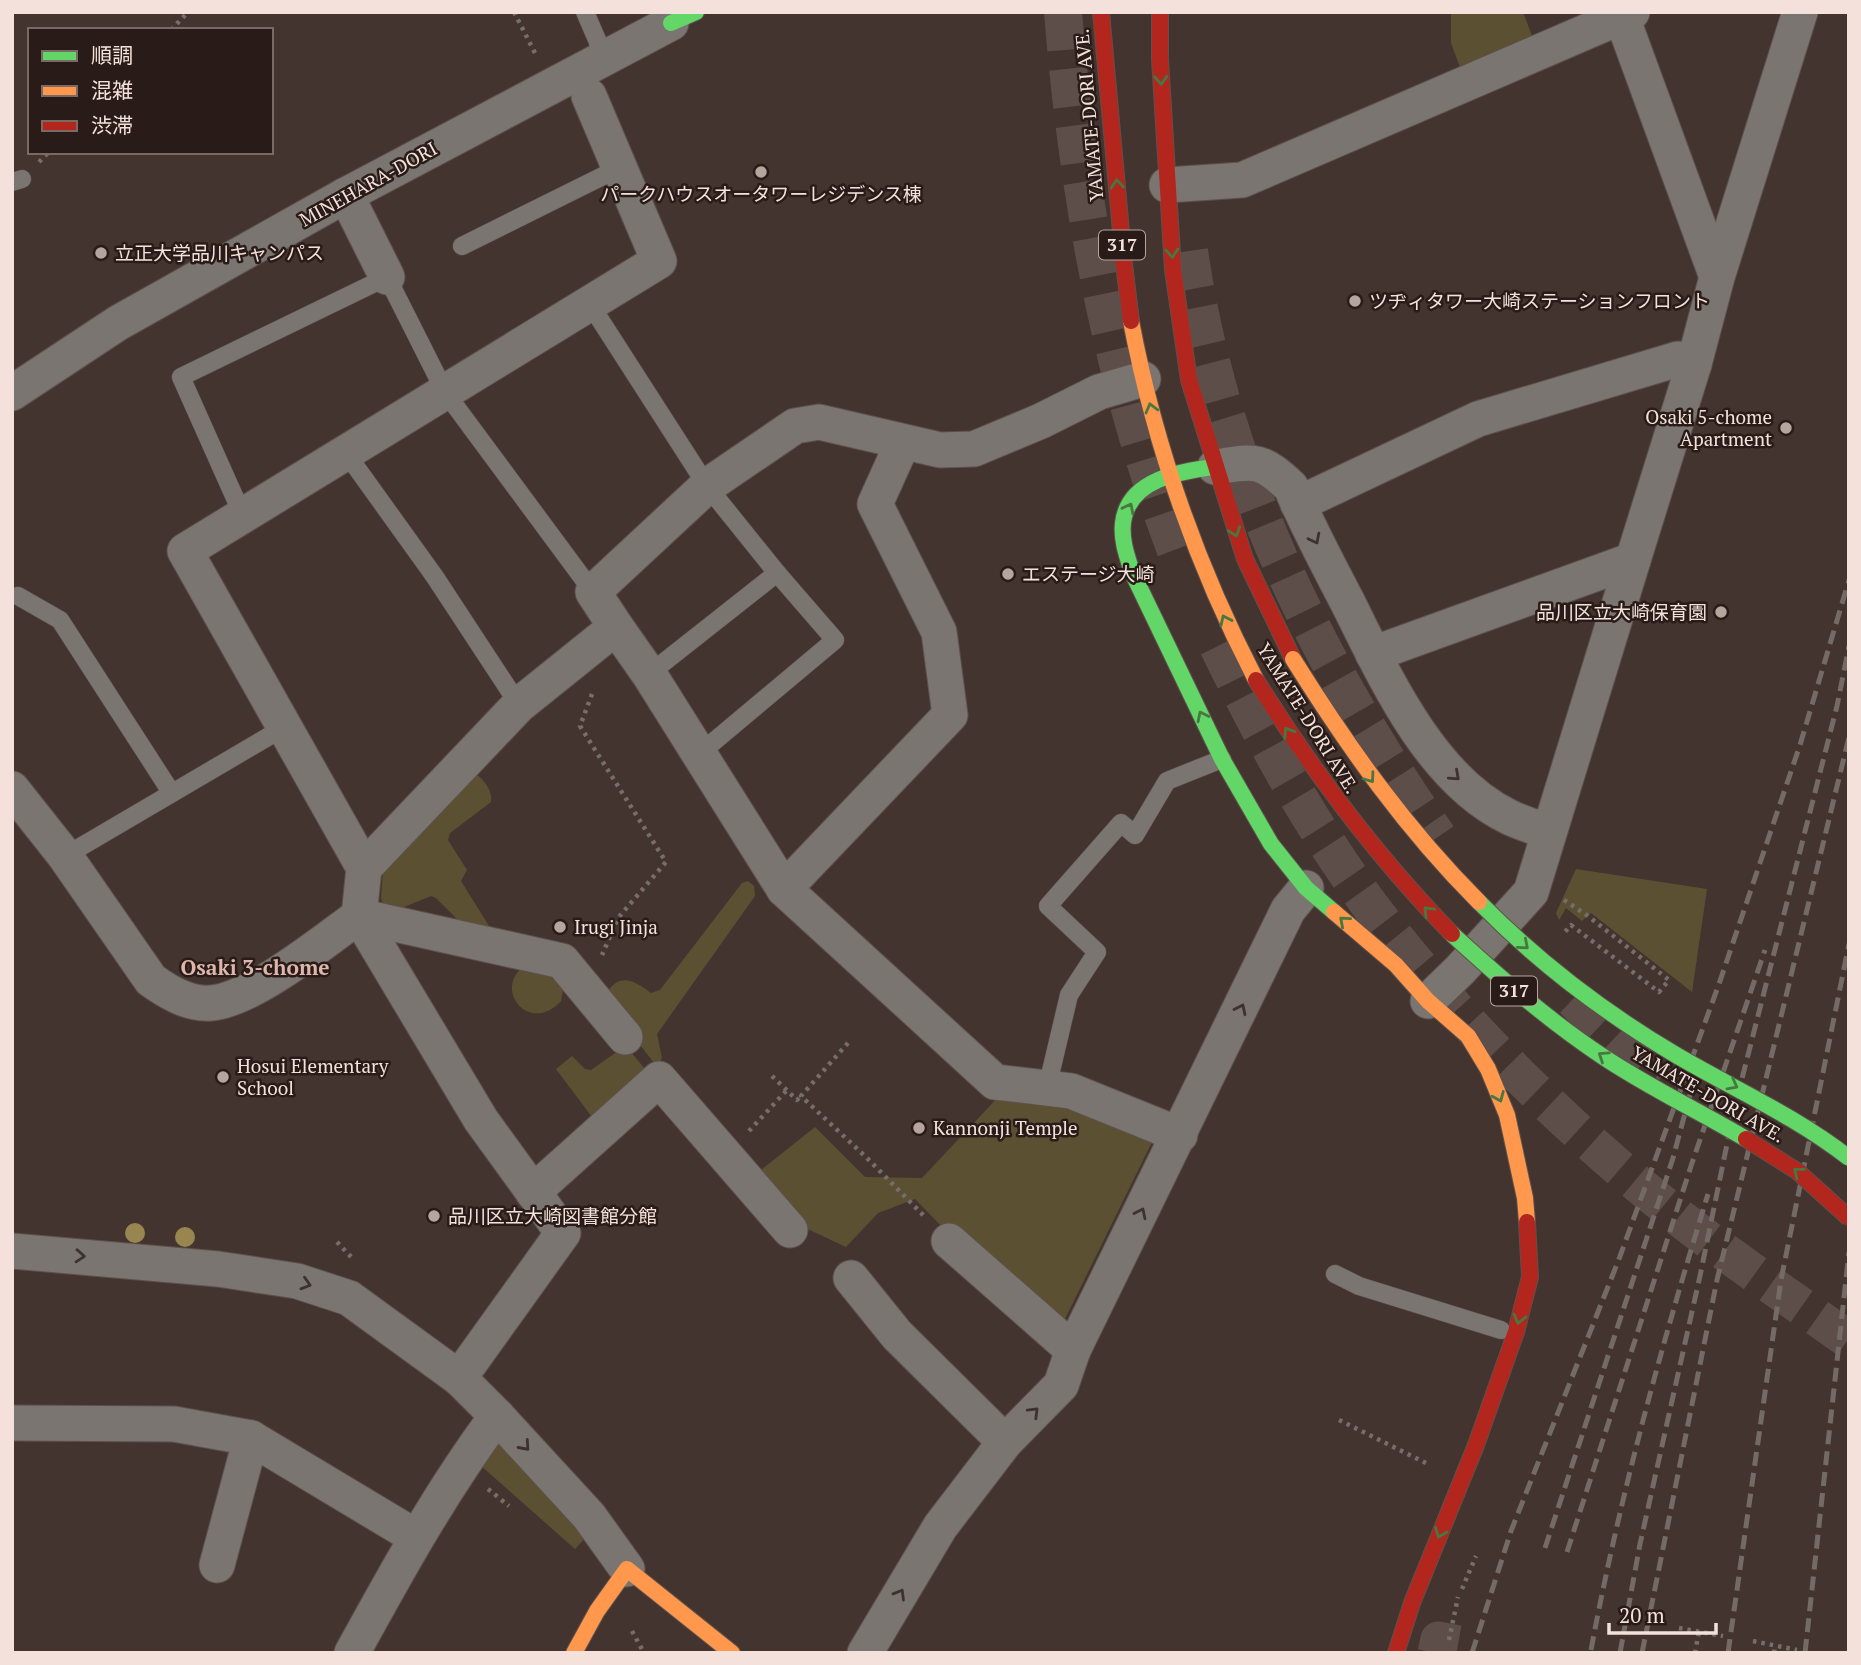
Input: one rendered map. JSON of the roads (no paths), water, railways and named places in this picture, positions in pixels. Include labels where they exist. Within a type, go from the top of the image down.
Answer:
[{"type":"main road","name":"YAMATE-DORI AVE.","points":[[1101,12],[1124,268],[1131,324],[1143,379],[1168,474],[1201,566],[1225,623],[1256,680],[1311,768],[1374,852],[1409,892],[1483,964],[1520,996],[1600,1055],[1789,1166],[1827,1195],[1849,1217]]},
{"type":"main road","name":"YAMATE-DORI AVE.","points":[[1160,12],[1173,270],[1189,380],[1245,559],[1293,659],[1351,752],[1412,832],[1506,930],[1614,1016],[1656,1043],[1795,1118],[1849,1158]]},
{"type":"main road","points":[[1215,467],[1168,474],[1138,493],[1126,508],[1122,529],[1132,572],[1222,759],[1271,844],[1306,888],[1396,965],[1428,1001],[1468,1036],[1488,1069],[1507,1115],[1525,1198],[1530,1277],[1516,1332],[1476,1445],[1412,1603],[1395,1653]]},
{"type":"main road","points":[[1428,1001],[1458,1045],[1493,1121],[1510,1200],[1511,1226]]},
{"type":"main road","points":[[1486,1368],[1507,1314],[1508,1301]]},
{"type":"main road","points":[[574,1653],[597,1611],[627,1569],[732,1653]]},
{"type":"street","points":[[1428,1001],[1531,892],[1800,12]]},
{"type":"street","points":[[1167,185],[1242,180],[1624,14],[1717,277]]},
{"type":"street","name":"MINEHARA-DORI","points":[[12,393],[118,323],[346,195],[684,18]]},
{"type":"street","points":[[459,1378],[563,1233],[481,1120],[359,916],[364,868],[185,551],[660,261],[589,96]]},
{"type":"street","points":[[346,195],[387,277]]},
{"type":"street","points":[[1298,504],[1478,419],[1678,359],[1694,363]]},
{"type":"street","points":[[1143,379],[1099,392],[1041,421],[974,449],[940,450],[819,422],[795,426],[707,486],[593,592],[649,674],[784,889],[995,1082],[1071,1091],[1180,1135]]},
{"type":"street","points":[[784,889],[950,715],[939,632],[875,504],[903,442]]},
{"type":"street","points":[[1215,467],[1253,461],[1275,472],[1291,487],[1373,654],[1418,735],[1446,768],[1476,794],[1507,816],[1549,832]]},
{"type":"street","points":[[1373,654],[1633,560]]},
{"type":"street","points":[[364,868],[519,705],[616,627]]},
{"type":"street","points":[[12,789],[65,856],[151,980],[167,992],[199,1002],[211,1003],[236,998],[302,958],[359,916],[562,961],[625,1037]]},
{"type":"street","points":[[864,1653],[940,1527],[1004,1442],[1061,1385],[1073,1350],[1288,911],[1306,888]]},
{"type":"street","points":[[533,1192],[659,1079],[790,1230]]},
{"type":"street","points":[[949,1241],[1073,1350]]},
{"type":"street","points":[[12,1251],[218,1269],[297,1281],[349,1298],[459,1378],[589,1516],[627,1569]]},
{"type":"street","points":[[850,1278],[897,1335],[1004,1442]]},
{"type":"street","points":[[352,1653],[416,1536],[460,1466],[497,1416]]},
{"type":"street","points":[[12,1423],[174,1424],[251,1438],[416,1536]]},
{"type":"street","points":[[217,1565],[251,1438]]},
{"type":"lane","points":[[585,12],[598,42],[600,61]]},
{"type":"lane","points":[[462,246],[619,168]]},
{"type":"lane","points":[[243,516],[181,377],[387,277],[445,392],[593,592]]},
{"type":"lane","points":[[590,303],[707,486],[835,640],[699,754]]},
{"type":"lane","points":[[346,453],[435,577],[519,705]]},
{"type":"lane","points":[[649,674],[777,573]]},
{"type":"lane","points":[[14,594],[60,620],[171,792]]},
{"type":"lane","points":[[65,856],[283,728]]},
{"type":"lane","points":[[1047,1088],[1069,995],[1097,952],[1048,906],[1121,823],[1135,835],[1167,781],[1222,759]]},
{"type":"lane","points":[[1335,1274],[1359,1286],[1501,1330]]},
{"type":"tunnel","points":[[1063,12],[1078,153],[1102,294],[1136,431],[1182,566]]},
{"type":"tunnel","points":[[1189,251],[1204,330],[1224,408],[1249,484],[1279,558],[1313,631],[1352,701],[1393,770],[1438,837]]},
{"type":"tunnel","points":[[1218,646],[1270,747],[1328,845],[1371,907],[1441,993],[1558,1113],[1642,1187],[1725,1252],[1849,1340]]},
{"type":"tunnel","points":[[1573,999],[1659,1080]]},
{"type":"tunnel","points":[[1435,1653],[1438,1639],[1460,1643],[1458,1653]]},
{"type":"railway","points":[[1472,1653],[1511,1531],[1619,1259],[1719,984],[1800,745],[1849,580]]},
{"type":"railway","points":[[1620,1653],[1640,1544],[1734,1110],[1837,706],[1849,646]]},
{"type":"railway","points":[[1642,1653],[1717,1280],[1849,737]]},
{"type":"railway","points":[[1728,1653],[1781,1280],[1849,944]]},
{"type":"railway","points":[[1567,1552],[1691,1166],[1765,950]]},
{"type":"railway","points":[[1545,1548],[1673,1158],[1695,1076]]},
{"type":"railway","points":[[1591,1650],[1615,1534],[1643,1420],[1708,1194]]},
{"type":"railway","points":[[1805,1653],[1849,1252]]},
{"type":"place","name":"パークハウスオータワーレジデンス棟","points":[[761,172]]},
{"type":"place","name":"立正大学品川キャンパス","points":[[101,253]]},
{"type":"place","name":"ツヂィタワー大崎ステーションフロント","points":[[1355,301]]},
{"type":"place","name":"Osaki 5-chome Apartment","points":[[1786,428]]},
{"type":"place","name":"エステージ大崎","points":[[1008,574]]},
{"type":"place","name":"品川区立大崎保育園","points":[[1721,612]]},
{"type":"place","name":"Irugi Jinja","points":[[560,927]]},
{"type":"place","name":"Hosui Elementary School","points":[[223,1077]]},
{"type":"place","name":"Kannonji Temple","points":[[919,1128]]},
{"type":"place","name":"品川区立大崎図書館分館","points":[[434,1216]]},
{"type":"district","name":"Osaki 3-chome","points":[[255,968]]}]
